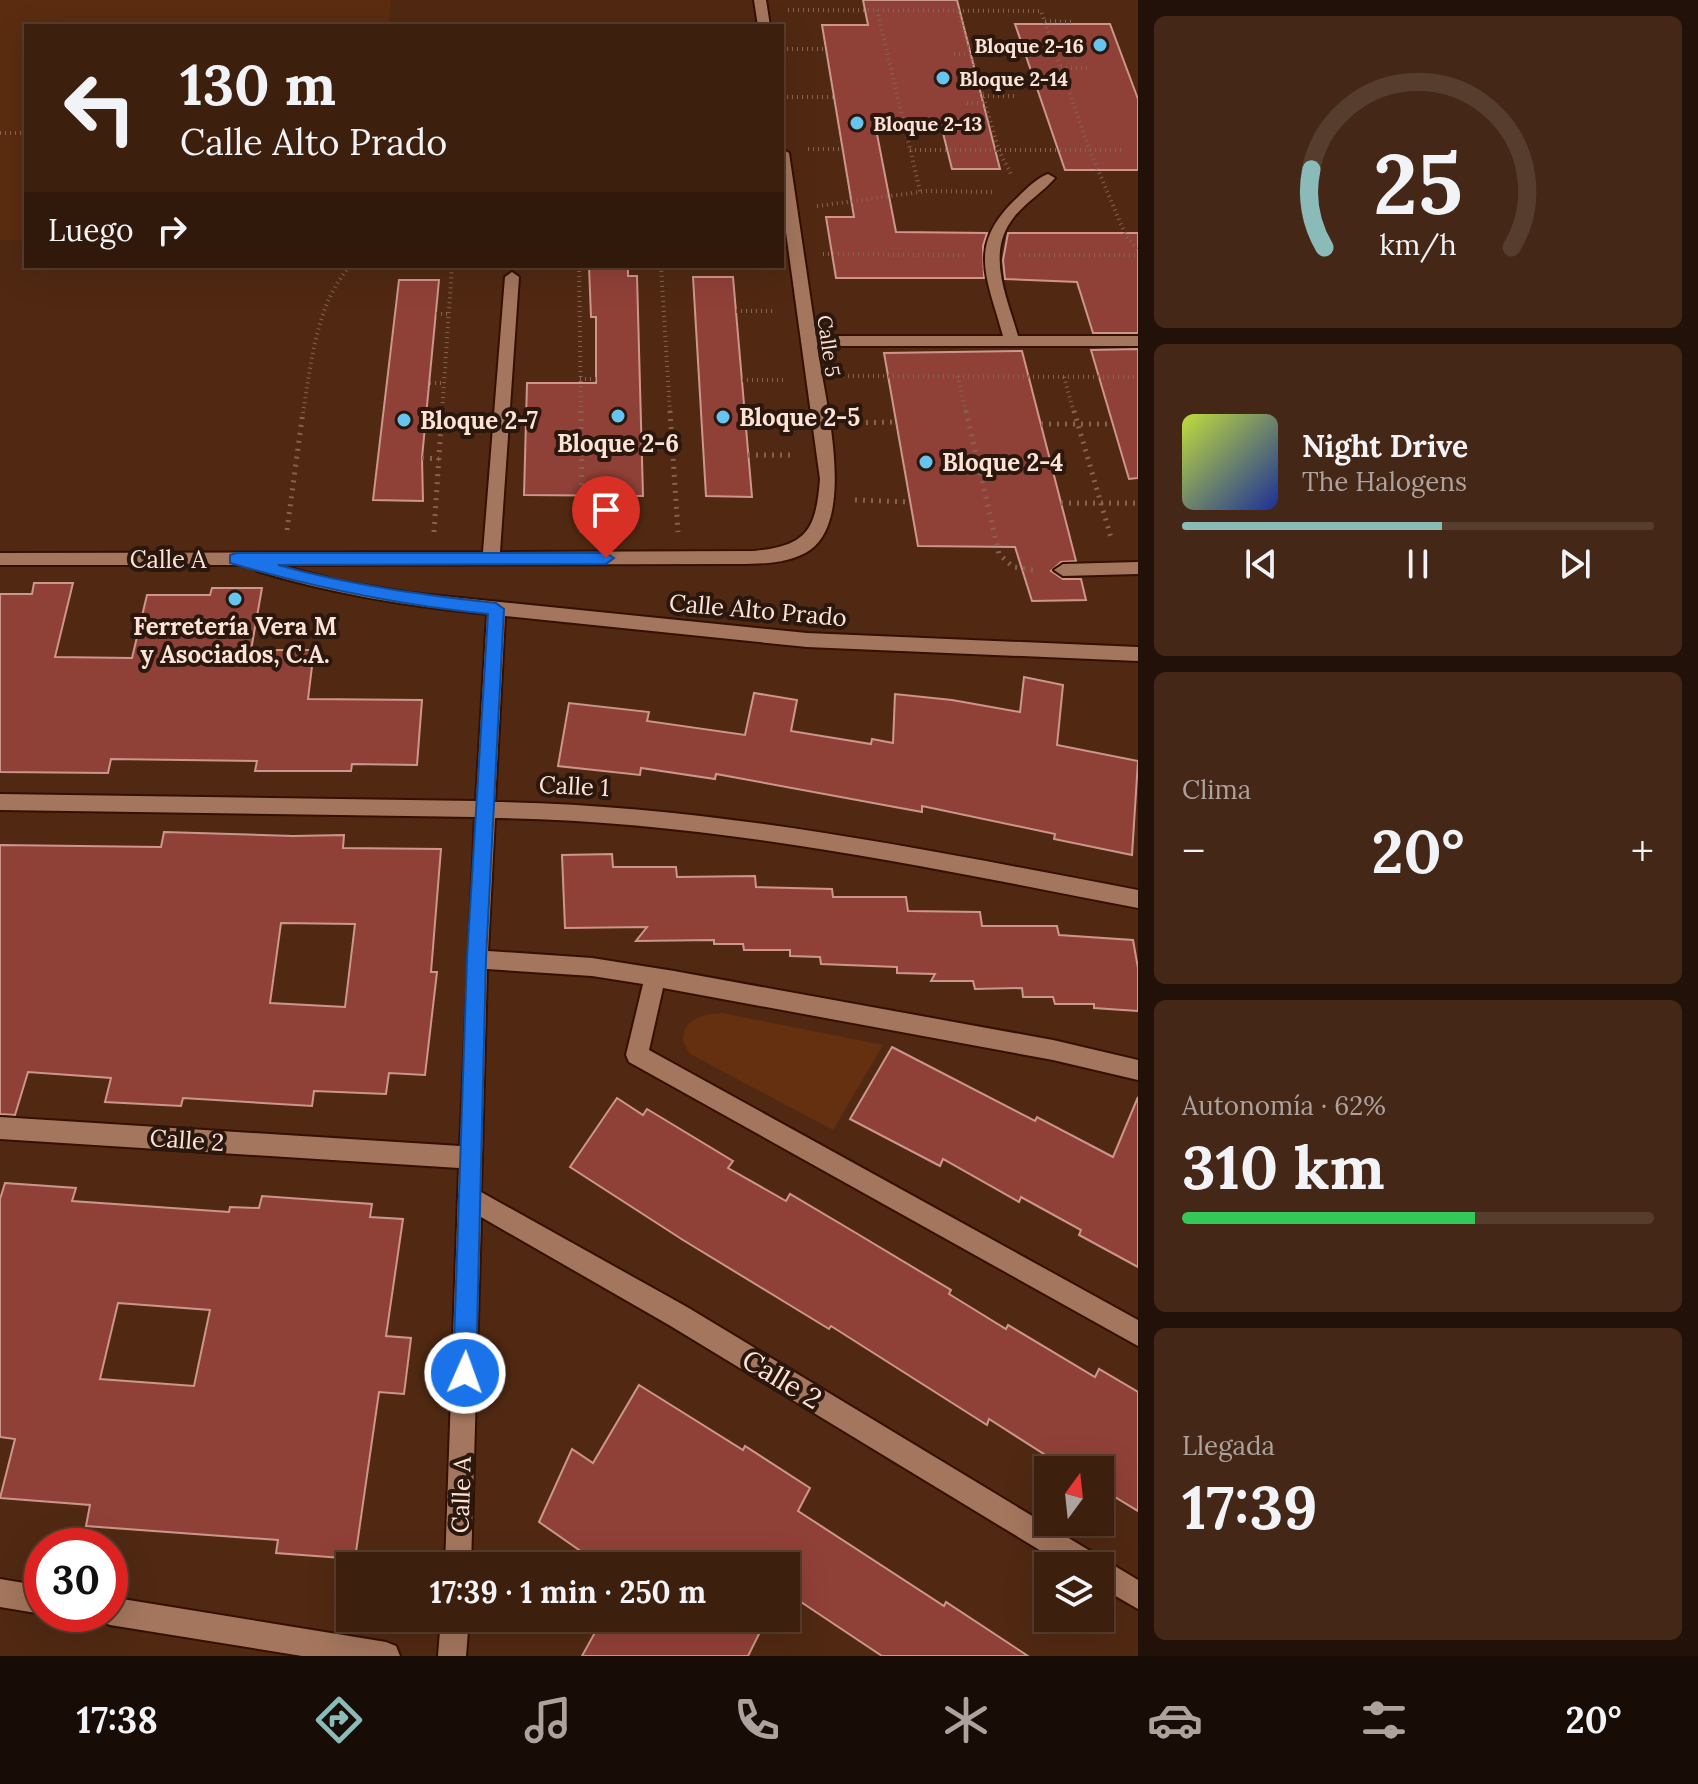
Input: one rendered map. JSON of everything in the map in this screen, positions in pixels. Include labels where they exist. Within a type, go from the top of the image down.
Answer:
[{"type":"street","name":"Calle 5","points":[[784,167],[825,455],[828,500],[823,526],[812,540]]},
{"type":"street","points":[[1012,341],[990,256],[1002,222],[1048,178]]},
{"type":"street","points":[[491,559],[512,277]]},
{"type":"street","points":[[809,341],[1138,341]]},
{"type":"street","name":"Calle A","points":[[0,559],[764,557],[797,549],[812,540]]},
{"type":"street","name":"Calle Alto Prado","points":[[236,559],[339,587],[411,600],[496,609],[807,640],[1138,654]]},
{"type":"street","points":[[1063,570],[1129,568]]},
{"type":"street","name":"Calle A","points":[[458,1552],[477,959],[496,609]]},
{"type":"street","name":"Calle 1","points":[[0,802],[578,811],[806,838],[979,867],[1138,899]]},
{"type":"street","points":[[477,959],[592,967],[804,1002],[1053,1050],[1138,1070]]},
{"type":"street","points":[[655,977],[637,1055],[1138,1334]]},
{"type":"street","name":"Calle 2","points":[[0,1128],[471,1158]]},
{"type":"street","name":"Calle 2","points":[[470,1198],[678,1316],[1068,1552]]},
{"type":"street","points":[[1114,1580],[1138,1595]]},
{"type":"street","points":[[0,1593],[24,1597]]},
{"type":"street","points":[[128,1614],[386,1656]]},
{"type":"street","points":[[452,1656],[454,1632]]},
{"type":"path","points":[[761,5],[877,10],[1041,11],[1090,151],[1126,236],[1138,249]]},
{"type":"path","points":[[877,10],[920,191]]},
{"type":"path","points":[[958,11],[999,151]]},
{"type":"path","points":[[1045,21],[1075,22]]},
{"type":"path","points":[[968,47],[1001,48]]},
{"type":"path","points":[[784,49],[826,49]]},
{"type":"path","points":[[954,54],[970,54]]},
{"type":"path","points":[[1061,68],[1091,68]]},
{"type":"path","points":[[983,96],[1015,96]]},
{"type":"path","points":[[784,97],[834,97]]},
{"type":"path","points":[[967,103],[985,103]]},
{"type":"path","points":[[0,133],[24,133]]},
{"type":"path","points":[[910,150],[1121,150]]},
{"type":"path","points":[[790,208],[855,203],[920,191],[959,188],[1026,197]]},
{"type":"path","points":[[283,559],[311,367],[333,285],[346,268]]},
{"type":"path","points":[[432,559],[452,268]]},
{"type":"path","points":[[579,268],[582,559]]},
{"type":"path","points":[[661,268],[680,558]]},
{"type":"path","points":[[736,311],[804,311]]},
{"type":"path","points":[[436,314],[449,314]]},
{"type":"path","points":[[958,376],[999,554],[1004,562],[1023,570],[1063,570]]},
{"type":"path","points":[[1064,377],[1101,503],[1129,568]]},
{"type":"path","points":[[742,380],[1138,377]]},
{"type":"path","points":[[580,379],[596,379]]},
{"type":"path","points":[[430,383],[444,383]]},
{"type":"path","points":[[820,423],[897,422]]},
{"type":"path","points":[[1041,424],[1113,424]]},
{"type":"path","points":[[581,454],[596,454]]},
{"type":"path","points":[[748,455],[825,455]]},
{"type":"path","points":[[422,458],[439,459]]},
{"type":"path","points":[[828,500],[910,502]]},
{"type":"path","points":[[1061,503],[1136,503]]},
{"type":"shaded area","points":[[0,0],[391,0],[388,24],[24,24],[24,240],[0,240]]},
{"type":"shaded area","points":[[722,1013],[883,1045],[833,1130],[690,1054],[683,1042],[686,1028],[695,1019]]},
{"type":"building","points":[[863,0],[957,0],[1000,169],[952,169],[942,129],[876,129],[896,232],[987,233],[983,246],[984,278],[836,278],[826,217],[854,217],[822,25],[868,25]]},
{"type":"building","points":[[1015,24],[1110,24],[1138,99],[1138,170],[1065,170]]},
{"type":"building","points":[[1008,233],[1138,233],[1138,333],[1093,333],[1077,282],[1005,279],[1003,260]]},
{"type":"building","points":[[589,268],[628,268],[628,276],[637,276],[643,496],[524,495],[527,383],[596,383],[596,317],[591,317]]},
{"type":"building","name":"Bloque 2-5","points":[[693,277],[733,277],[752,497],[706,496]]},
{"type":"building","name":"Bloque 2-7","points":[[399,280],[439,280],[422,458],[423,501],[373,500]]},
{"type":"building","points":[[1138,349],[1138,478],[1129,479],[1091,350]]},
{"type":"building","points":[[1022,351],[1076,561],[1061,562],[1051,571],[1063,579],[1081,579],[1086,600],[1032,601],[1015,547],[918,546],[884,353]]},
{"type":"building","points":[[34,583],[73,583],[55,657],[132,658],[147,595],[210,595],[212,588],[262,588],[251,650],[314,650],[308,699],[422,700],[417,765],[352,764],[351,771],[255,771],[257,761],[111,759],[108,773],[0,772],[0,594],[32,594]]},
{"type":"building","points":[[1024,677],[1063,685],[1057,745],[1138,761],[1132,855],[1054,839],[1055,834],[922,806],[922,812],[716,774],[715,779],[641,768],[640,775],[558,766],[569,703],[649,712],[647,721],[745,735],[754,693],[797,700],[791,731],[871,744],[872,739],[893,743],[895,694],[1020,712]]},
{"type":"building","points":[[164,832],[344,835],[343,848],[441,849],[431,972],[437,972],[425,1075],[389,1073],[386,1094],[314,1091],[312,1106],[183,1098],[181,1106],[105,1102],[111,1078],[28,1072],[15,1115],[0,1114],[0,845],[161,847]],"holes":[[[281,923],[355,924],[345,1007],[270,1003]]]},
{"type":"building","points":[[612,854],[613,867],[676,867],[677,877],[755,876],[756,887],[832,889],[833,897],[906,897],[908,911],[980,912],[982,926],[1057,926],[1059,935],[1133,940],[1138,968],[1138,1011],[1094,1008],[1094,1004],[1055,1004],[1053,997],[1023,997],[1022,988],[975,989],[973,981],[931,981],[935,974],[897,973],[897,967],[821,964],[820,957],[790,956],[790,950],[744,950],[743,944],[714,944],[714,940],[636,941],[647,927],[565,928],[562,855]]},
{"type":"building","points":[[892,1047],[1035,1121],[1037,1117],[1113,1157],[1138,1097],[1138,1267],[1079,1235],[1081,1230],[1021,1197],[1019,1202],[943,1159],[940,1166],[850,1119]]},
{"type":"building","points":[[617,1098],[643,1115],[647,1109],[733,1161],[728,1168],[786,1201],[790,1194],[951,1290],[949,1294],[1006,1329],[1008,1325],[1095,1377],[1099,1369],[1138,1392],[1138,1511],[1114,1496],[1114,1456],[1047,1456],[989,1419],[987,1425],[831,1326],[829,1329],[683,1240],[570,1167]]},
{"type":"building","points":[[5,1183],[76,1188],[72,1201],[229,1212],[230,1207],[259,1208],[262,1196],[372,1204],[370,1217],[403,1219],[386,1336],[411,1338],[404,1394],[379,1392],[356,1552],[336,1552],[336,1558],[276,1553],[278,1540],[86,1526],[90,1505],[0,1498],[15,1439],[0,1437],[0,1199]],"holes":[[[118,1303],[210,1310],[194,1386],[100,1379]]]},
{"type":"building","points":[[639,1385],[743,1450],[745,1446],[810,1488],[798,1511],[944,1606],[946,1602],[1028,1656],[882,1656],[800,1601],[800,1552],[582,1552],[539,1522],[572,1449],[593,1463]]},
{"type":"building","points":[[595,1632],[760,1632],[748,1656],[582,1656]]},
{"type":"place","name":"Bloque 2-16","points":[[1100,45]]},
{"type":"place","name":"Bloque 2-14","points":[[943,78]]},
{"type":"place","name":"Bloque 2-13","points":[[857,123]]},
{"type":"place","name":"Bloque 2-6","points":[[618,416]]},
{"type":"place","name":"Bloque 2-5","points":[[723,417]]},
{"type":"place","name":"Bloque 2-7","points":[[404,420]]},
{"type":"place","name":"Bloque 2-4","points":[[926,462]]},
{"type":"place","name":"Ferretería Vera M y Asociados, C.A.","points":[[235,599]]},
{"type":"route","points":[[465,1373],[477,959],[496,609],[411,600],[339,587],[236,559],[606,558]]}]
